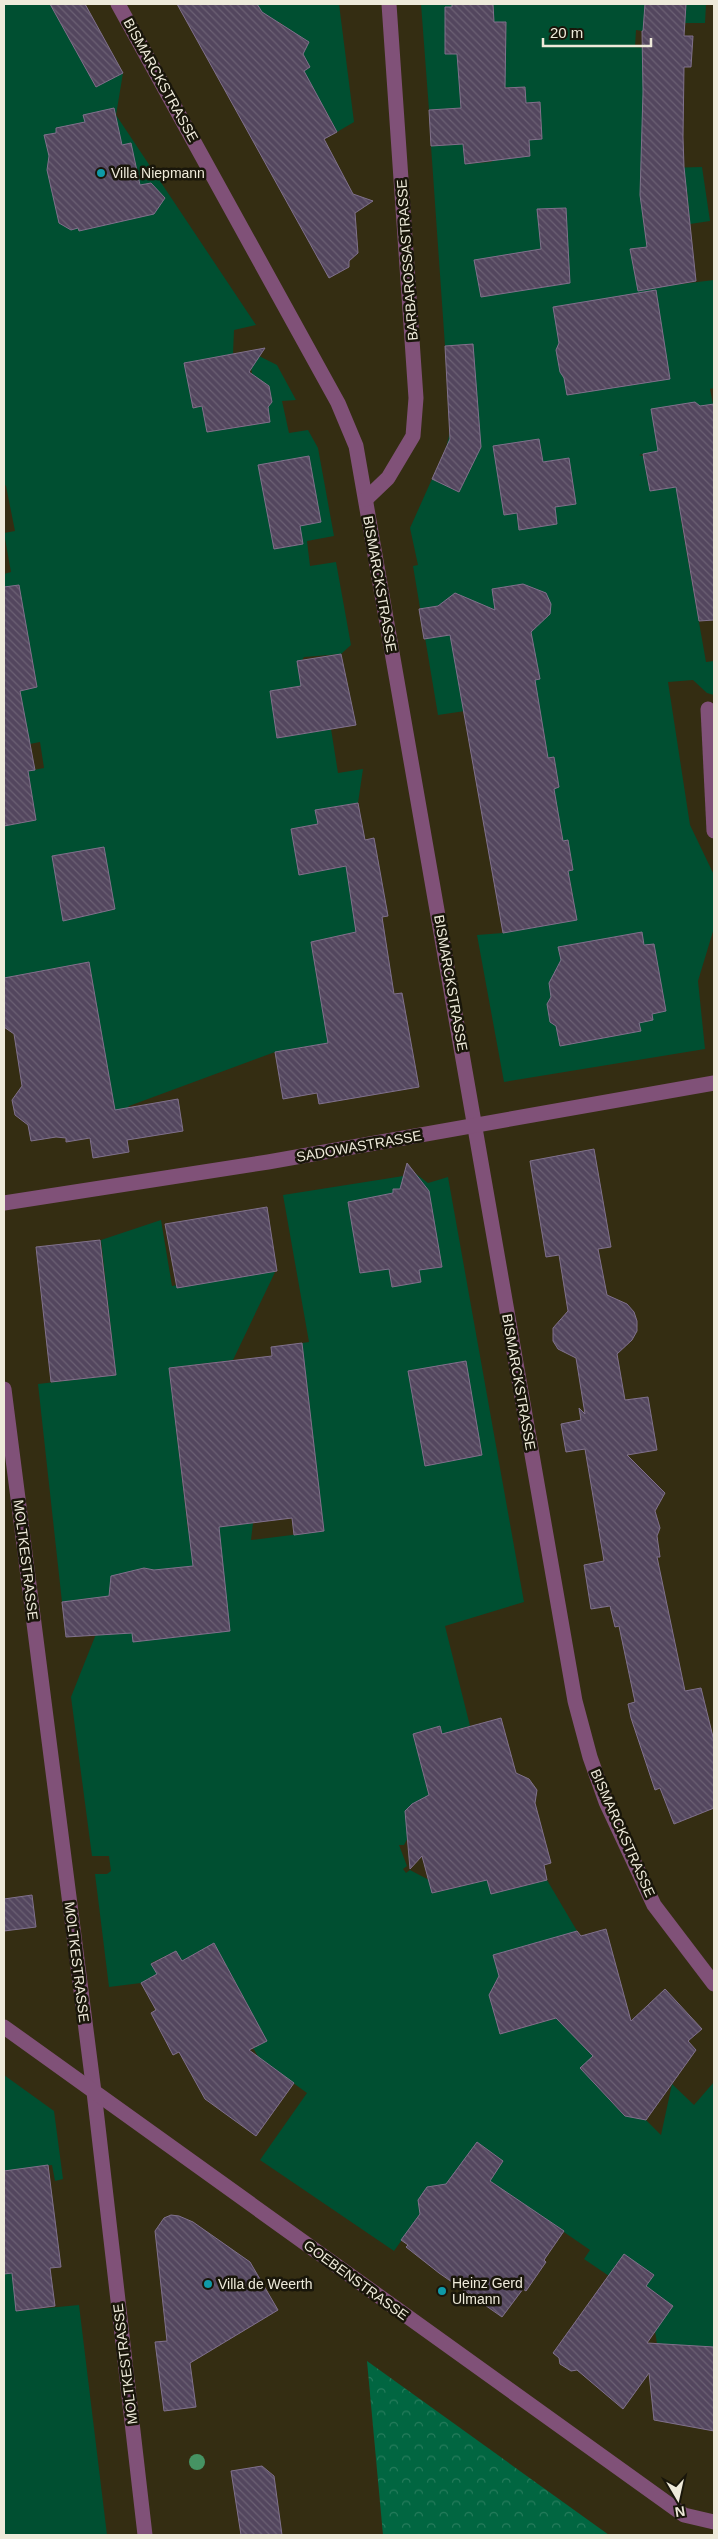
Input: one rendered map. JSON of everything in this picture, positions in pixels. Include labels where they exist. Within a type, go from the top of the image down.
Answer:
[{"type":"street","name":"BISMARCKSTRASSE","points":[[118,4],[338,403],[356,446],[575,1701],[590,1757],[606,1802],[654,1905],[714,1984]]},
{"type":"street","name":"BARBAROSSASTRASSE","points":[[366,500],[388,478],[413,436],[416,398],[389,4]]},
{"type":"street","points":[[708,709],[714,832]]},
{"type":"street","name":"SADOWASTRASSE","points":[[4,1203],[268,1162],[714,1083]]},
{"type":"street","name":"MOLTKESTRASSE","points":[[4,1389],[94,2092],[145,2535]]},
{"type":"street","name":"GOEBENSTRASSE","points":[[4,2027],[684,2515],[714,2522]]},
{"type":"green space","points":[[4,4],[50,4],[96,87],[123,73],[116,115],[256,325],[234,330],[233,354],[185,363],[193,408],[202,406],[207,432],[270,422],[268,407],[272,402],[269,386],[252,374],[249,351],[277,365],[296,400],[282,401],[289,433],[308,430],[318,448],[334,536],[307,541],[310,566],[336,562],[351,645],[341,654],[304,657],[298,667],[301,686],[270,691],[277,738],[331,729],[338,773],[363,769],[358,803],[315,810],[318,824],[291,829],[299,874],[347,866],[356,932],[311,942],[319,991],[342,1020],[350,1068],[309,1046],[275,1052],[129,1106],[117,1123],[89,962],[4,978],[4,826],[36,820],[28,771],[44,768],[40,742],[4,749],[4,717],[23,714],[20,691],[37,687],[26,626],[12,614],[4,599],[4,574],[11,572],[4,533],[15,531],[4,484]]},
{"type":"green space","points":[[257,4],[339,4],[354,122],[337,132],[325,109],[299,74],[310,67],[302,52],[307,44],[290,41],[282,24],[279,22],[261,31]]},
{"type":"green space","points":[[421,4],[452,4],[452,7],[445,7],[446,54],[481,54],[481,48],[506,48],[506,22],[494,22],[493,4],[645,4],[643,31],[636,30],[635,47],[645,48],[664,168],[702,167],[710,221],[690,224],[687,191],[642,213],[647,247],[630,249],[635,276],[669,270],[673,285],[714,280],[714,388],[710,389],[713,404],[652,415],[658,451],[639,455],[643,456],[650,491],[714,481],[714,514],[681,520],[706,662],[714,661],[714,695],[707,693],[693,680],[668,682],[690,825],[714,875],[714,928],[698,981],[705,1049],[504,1082],[477,935],[503,933],[573,897],[568,871],[573,870],[568,840],[563,841],[554,789],[559,787],[554,757],[548,758],[544,732],[502,739],[465,711],[438,715],[413,566],[418,565],[410,528],[432,479],[459,492],[474,462],[446,448],[472,344],[445,346],[431,146],[463,144],[465,164],[491,162],[503,154],[505,158],[530,156],[529,140],[542,139],[540,102],[526,103],[525,87],[460,88],[461,108],[429,110]]},
{"type":"green space","points":[[686,4],[706,4],[705,23],[685,23]]},
{"type":"green space","points":[[416,1174],[428,1183],[448,1177],[524,1602],[445,1626],[470,1726],[442,1734],[440,1726],[413,1734],[431,1803],[416,1802],[408,1808],[413,1828],[404,1845],[399,1845],[407,1866],[403,1869],[406,1873],[410,1870],[429,1880],[433,1893],[487,1880],[491,1894],[547,1880],[577,1931],[499,1976],[489,1995],[500,2034],[561,2017],[564,2026],[593,2056],[581,2068],[625,2116],[646,2120],[661,2135],[672,2084],[694,2105],[714,2082],[714,2347],[657,2344],[655,2331],[673,2306],[646,2286],[653,2276],[609,2276],[584,2259],[590,2250],[490,2181],[503,2161],[478,2143],[444,2187],[441,2185],[427,2188],[418,2200],[420,2214],[394,2251],[260,2160],[307,2093],[259,2058],[253,2048],[267,2041],[214,1943],[182,1961],[176,1951],[151,1963],[157,1974],[141,1983],[109,1987],[95,1874],[107,1874],[111,1871],[109,1856],[92,1856],[71,1697],[96,1634],[91,1598],[62,1602],[38,1384],[116,1375],[101,1240],[161,1220],[172,1286],[277,1268],[233,1360],[169,1368],[188,1530],[253,1523],[251,1540],[324,1531],[302,1343],[309,1342],[283,1195]]},
{"type":"green space","points":[[4,2075],[54,2111],[63,2179],[55,2181],[52,2165],[4,2171]]},
{"type":"green space","points":[[12,2273],[16,2311],[79,2305],[107,2535],[4,2535],[4,2274]]},
{"type":"green space","points":[[367,2361],[609,2535],[383,2535]]},
{"type":"building","points":[[50,4],[85,4],[123,73],[96,87]]},
{"type":"building","points":[[177,4],[257,4],[262,12],[309,42],[303,54],[310,67],[304,71],[337,132],[324,139],[353,194],[373,201],[355,213],[358,253],[349,261],[349,267],[329,278]]},
{"type":"building","points":[[452,4],[493,4],[494,22],[506,22],[505,88],[525,87],[526,103],[540,102],[542,139],[529,140],[530,156],[465,164],[463,144],[431,146],[429,110],[461,108],[457,54],[445,54],[445,7],[452,7]]},
{"type":"building","points":[[645,4],[686,4],[684,36],[693,36],[691,67],[684,67],[683,137],[684,167],[696,281],[638,291],[630,249],[647,247],[640,195],[643,92],[642,31]]},
{"type":"building","name":"Villa Niepmann","points":[[114,108],[122,145],[131,143],[140,185],[151,183],[165,198],[154,214],[79,231],[78,228],[71,230],[59,223],[47,170],[49,156],[44,135],[56,133],[56,128],[85,122],[83,115]]},
{"type":"building","points":[[566,208],[570,283],[481,297],[474,260],[541,249],[537,209]]},
{"type":"building","points":[[656,290],[670,379],[567,395],[556,350],[559,343],[553,307]]},
{"type":"building","points":[[473,344],[481,447],[459,492],[432,479],[450,439],[445,346]]},
{"type":"building","points":[[265,348],[249,372],[269,386],[272,402],[268,407],[270,422],[207,432],[202,406],[193,408],[184,363]]},
{"type":"building","points":[[695,402],[700,406],[714,404],[714,620],[699,621],[676,487],[650,491],[643,454],[658,451],[651,409]]},
{"type":"building","points":[[539,439],[543,462],[569,458],[576,504],[555,507],[557,524],[519,530],[517,513],[504,515],[493,446]]},
{"type":"building","points":[[309,456],[321,522],[300,526],[303,544],[274,549],[258,465]]},
{"type":"building","points":[[523,584],[546,593],[551,604],[550,614],[531,632],[540,679],[535,680],[548,758],[554,757],[559,787],[554,789],[563,841],[568,840],[573,870],[568,871],[577,920],[503,933],[450,635],[424,639],[419,609],[438,606],[455,593],[495,610],[492,589]]},
{"type":"building","points":[[19,585],[37,687],[20,691],[35,770],[28,771],[36,820],[4,826],[4,587]]},
{"type":"building","points":[[341,654],[356,725],[277,738],[270,691],[301,686],[297,661]]},
{"type":"building","points":[[358,803],[365,840],[374,838],[388,916],[382,917],[394,994],[402,993],[419,1087],[319,1104],[317,1093],[283,1099],[275,1052],[328,1043],[311,942],[356,932],[346,866],[299,875],[291,829],[318,824],[315,810]]},
{"type":"building","points":[[104,847],[115,909],[63,921],[52,856]]},
{"type":"building","points":[[642,932],[644,945],[654,944],[666,1011],[652,1014],[653,1020],[639,1023],[641,1031],[560,1046],[556,1026],[550,1022],[547,1004],[551,997],[549,983],[561,960],[558,947]]},
{"type":"building","points":[[89,962],[115,1110],[178,1099],[183,1131],[127,1140],[129,1152],[93,1158],[90,1138],[66,1142],[66,1138],[56,1137],[31,1141],[28,1125],[15,1115],[12,1100],[22,1086],[14,1034],[4,1027],[4,978]]},
{"type":"building","points":[[594,1149],[611,1247],[598,1249],[607,1295],[627,1304],[634,1312],[637,1321],[637,1331],[632,1340],[617,1354],[625,1400],[648,1397],[657,1450],[627,1455],[665,1493],[655,1511],[660,1528],[657,1536],[660,1557],[657,1557],[685,1691],[701,1688],[714,1741],[714,1808],[674,1824],[660,1788],[655,1790],[631,1718],[628,1704],[635,1702],[619,1626],[615,1627],[610,1606],[591,1609],[584,1565],[604,1561],[585,1449],[566,1452],[561,1424],[581,1420],[579,1408],[585,1414],[576,1358],[558,1349],[553,1341],[553,1328],[568,1311],[559,1255],[546,1257],[530,1161]]},
{"type":"building","points":[[407,1163],[429,1191],[442,1267],[419,1270],[421,1282],[392,1287],[389,1269],[360,1273],[348,1202],[393,1193],[393,1189],[400,1189]]},
{"type":"building","points":[[267,1207],[277,1271],[177,1288],[165,1224]]},
{"type":"building","points":[[100,1240],[116,1375],[51,1382],[36,1247]]},
{"type":"building","points":[[302,1343],[324,1531],[294,1535],[292,1518],[219,1527],[230,1631],[133,1642],[132,1633],[66,1637],[62,1602],[109,1596],[111,1576],[144,1568],[154,1570],[193,1566],[169,1368],[272,1356],[271,1347]]},
{"type":"building","points":[[466,1361],[482,1455],[425,1466],[408,1371]]},
{"type":"building","points":[[501,1718],[516,1773],[529,1779],[537,1790],[535,1803],[551,1863],[544,1865],[547,1880],[491,1894],[487,1880],[432,1893],[422,1856],[410,1869],[405,1811],[412,1804],[429,1795],[413,1734],[440,1726],[442,1734]]},
{"type":"building","points":[[32,1895],[36,1927],[4,1931],[4,1899]]},
{"type":"building","points":[[606,1929],[631,2021],[665,1989],[702,2029],[688,2041],[696,2050],[646,2120],[625,2116],[580,2068],[593,2056],[556,2018],[500,2034],[489,1995],[499,1976],[493,1955],[577,1931],[581,1936]]},
{"type":"building","points":[[214,1943],[267,2041],[249,2050],[294,2083],[256,2136],[205,2099],[179,2052],[173,2055],[151,2013],[156,2010],[141,1983],[157,1974],[151,1964],[176,1951],[182,1961]]},
{"type":"building","points":[[477,2142],[503,2161],[490,2181],[564,2231],[526,2291],[523,2289],[502,2317],[439,2273],[406,2247],[408,2245],[401,2240],[420,2214],[418,2200],[427,2187],[446,2184]]},
{"type":"building","points":[[48,2165],[61,2267],[50,2268],[55,2306],[16,2311],[12,2273],[4,2274],[4,2171]]},
{"type":"building","name":"Villa de Weerth","points":[[171,2215],[193,2222],[250,2262],[278,2310],[190,2363],[196,2407],[164,2411],[155,2342],[167,2341],[155,2231],[164,2218]]},
{"type":"building","points":[[624,2254],[654,2275],[646,2286],[673,2306],[647,2343],[714,2347],[714,2431],[654,2420],[649,2373],[623,2409],[577,2370],[571,2371],[560,2364],[559,2358],[553,2353]]},
{"type":"building","points":[[262,2466],[274,2476],[282,2535],[241,2535],[231,2471]]},
{"type":"place","name":"Villa Niepmann","points":[[101,173]]},
{"type":"place","name":"Villa de Weerth","points":[[208,2284]]},
{"type":"place","name":"Heinz Gerd Ulmann","points":[[442,2291]]}]
